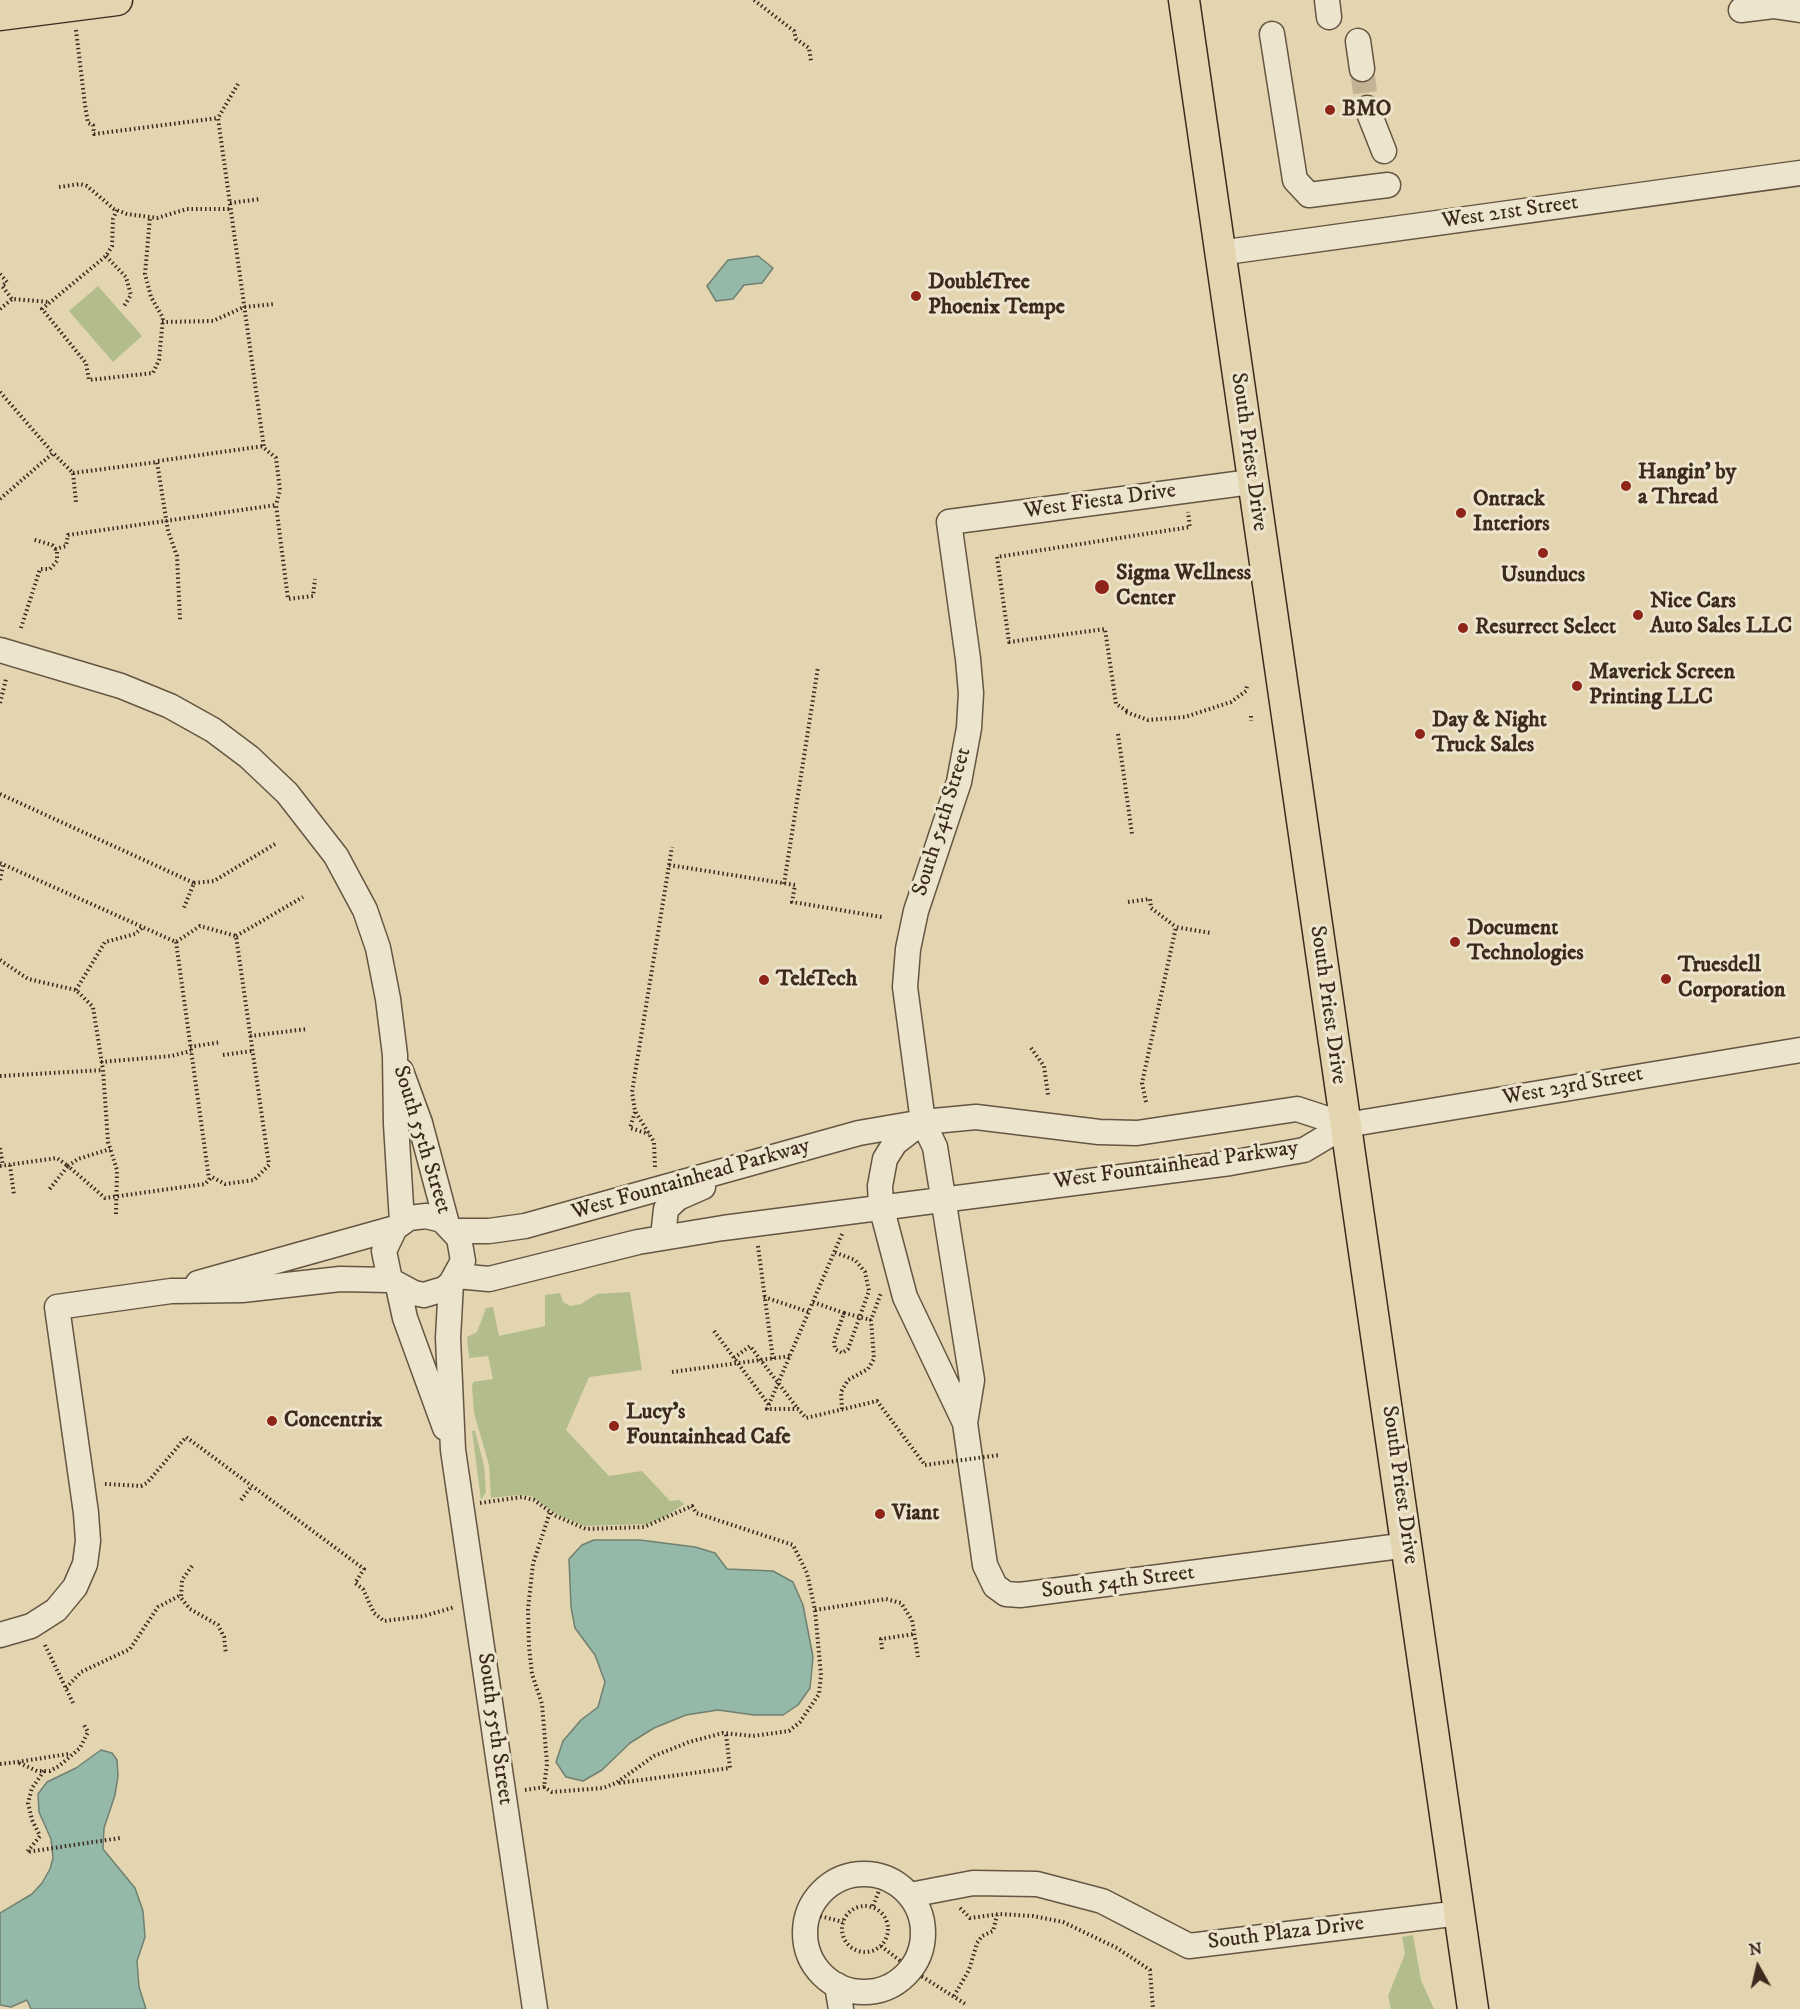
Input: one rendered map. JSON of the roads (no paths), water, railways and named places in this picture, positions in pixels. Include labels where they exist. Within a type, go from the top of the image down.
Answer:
[{"type":"main road","points":[[0,15],[117,0]]},
{"type":"main road","name":"South Priest Drive","points":[[1184,0],[1251,482],[1408,1545],[1473,2009]]},
{"type":"street","points":[[1741,10],[1776,3],[1800,9]]},
{"type":"street","points":[[1272,34],[1295,180],[1309,195],[1388,184]]},
{"type":"street","points":[[1358,41],[1362,69]]},
{"type":"street","points":[[1367,108],[1384,151]]},
{"type":"street","name":"West 21st Street","points":[[1220,253],[1800,173]]},
{"type":"street","name":"West Fiesta Drive","points":[[949,522],[1251,482]]},
{"type":"street","name":"South 54th Street","points":[[922,1122],[906,1006],[908,949],[921,892],[959,782],[967,747],[971,708],[968,659],[949,522]]},
{"type":"street","name":"South 55th Street","points":[[0,650],[121,686],[170,706],[232,744],[286,793],[336,855],[365,910],[383,970],[395,1055],[398,1225]]},
{"type":"street","name":"West 23rd Street","points":[[1346,1125],[1800,1050]]},
{"type":"street","name":"South 55th Street","points":[[395,1055],[420,1123],[451,1227]]},
{"type":"street","name":"West Fountainhead Parkway","points":[[451,1227],[489,1231],[525,1226],[875,1129],[922,1122],[976,1117],[1099,1132],[1137,1133],[1297,1109],[1346,1125]]},
{"type":"street","points":[[881,1206],[880,1186],[885,1159],[895,1143],[922,1122],[935,1147],[943,1199]]},
{"type":"street","name":"West Fountainhead Parkway","points":[[454,1280],[489,1279],[663,1237],[881,1206],[1264,1157],[1304,1150],[1346,1125]]},
{"type":"street","points":[[663,1237],[666,1209],[672,1202],[710,1184],[738,1166]]},
{"type":"street","name":"South 54th Street","points":[[943,1199],[951,1235],[972,1380],[965,1423],[985,1565],[995,1586],[1006,1594],[1020,1595],[1408,1545]]},
{"type":"street","name":"South 54th Street","points":[[881,1206],[904,1297],[965,1423]]},
{"type":"street","points":[[0,1635],[31,1626],[56,1610],[75,1587],[85,1564],[88,1541],[86,1513],[57,1307],[171,1291],[242,1290],[340,1279],[394,1283],[424,1295],[444,1289],[454,1280],[463,1253],[451,1227],[426,1216],[171,1291]]},
{"type":"street","points":[[394,1283],[384,1251],[398,1225]]},
{"type":"street","name":"South 55th Street","points":[[454,1280],[448,1338],[453,1450],[535,2009]]},
{"type":"street","name":"South 55th Street","points":[[394,1283],[453,1450]]},
{"type":"street","points":[[855,1875],[884,1878],[898,1885],[910,1895],[918,1908],[923,1924],[923,1939],[919,1954],[911,1969],[900,1980],[872,2000],[837,1985],[822,1974],[811,1958],[806,1939],[809,1913],[819,1896],[842,1879],[855,1875]]},
{"type":"street","name":"South Plaza Drive","points":[[910,1895],[973,1883],[1037,1884],[1102,1901],[1189,1946],[1460,1913]]},
{"type":"street","points":[[837,1985],[841,2009]]},
{"type":"tunnel","points":[[1362,69],[1367,108]]},
{"type":"place","name":"BMO","points":[[1330,110]]},
{"type":"place","name":"DoubleTree Phoenix Tempe","points":[[916,296]]},
{"type":"place","name":"Hangin' by a Thread","points":[[1626,486]]},
{"type":"place","name":"Ontrack Interiors","points":[[1461,513]]},
{"type":"place","name":"Usunducs","points":[[1543,553]]},
{"type":"place","name":"Sigma Wellness Center","points":[[1102,587]]},
{"type":"place","name":"Nice Cars Auto Sales LLC","points":[[1638,615]]},
{"type":"place","name":"Resurrect Select","points":[[1463,628]]},
{"type":"place","name":"Maverick Screen Printing LLC","points":[[1577,686]]},
{"type":"place","name":"Day & Night Truck Sales","points":[[1420,734]]},
{"type":"place","name":"Document Technologies","points":[[1455,942]]},
{"type":"place","name":"Truesdell Corporation","points":[[1666,979]]},
{"type":"place","name":"TeleTech","points":[[764,980]]},
{"type":"place","name":"Concentrix","points":[[272,1421]]},
{"type":"place","name":"Lucy's Fountainhead Cafe","points":[[614,1426]]},
{"type":"place","name":"Viant","points":[[880,1514]]}]
